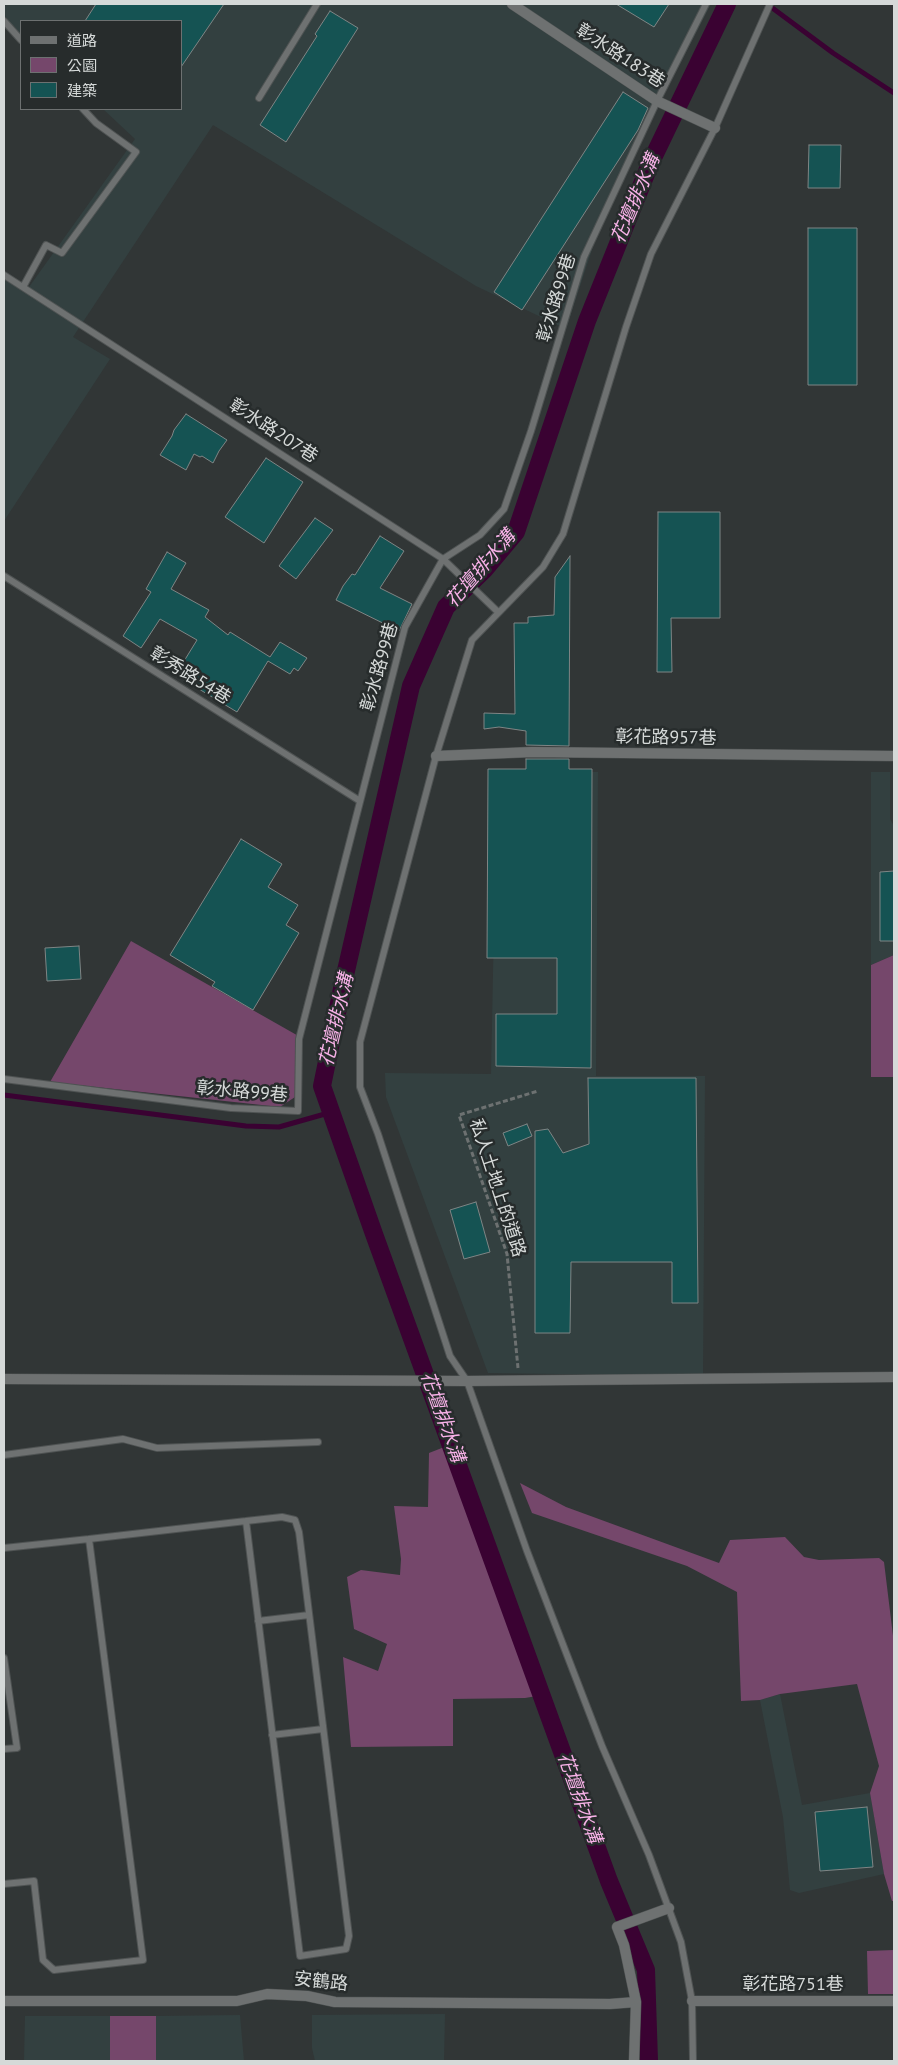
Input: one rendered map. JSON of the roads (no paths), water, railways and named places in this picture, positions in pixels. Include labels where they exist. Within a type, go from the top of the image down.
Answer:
[{"type":"street","name":"彰水路183巷","points":[[512,4],[658,101],[712,126]]},
{"type":"street","name":"彰花路957巷","points":[[436,756],[532,752],[894,756]]},
{"type":"street","points":[[4,1379],[467,1381],[894,1377]]},
{"type":"street","points":[[634,2061],[636,2002],[618,1927],[669,1908]]},
{"type":"street","name":"安鶴路","points":[[4,2001],[237,2001],[267,1994],[307,1996],[335,2002],[610,2004],[636,2002]]},
{"type":"street","name":"彰花路751巷","points":[[692,2002],[894,2001]]},
{"type":"lane","points":[[258,98],[317,4]]},
{"type":"lane","name":"彰水路99巷","points":[[4,1079],[231,1108],[298,1111],[299,1039],[405,627],[443,560],[480,535],[504,509],[531,431],[584,257],[706,4]]},
{"type":"lane","points":[[693,2061],[692,2002],[681,1942],[649,1855],[602,1746],[530,1560],[467,1381],[450,1356],[378,1134],[360,1087],[360,1042],[436,756],[472,640],[543,567],[563,534],[626,327],[651,254],[770,4]]},
{"type":"lane","points":[[4,21],[20,39]]},
{"type":"lane","points":[[22,287],[46,245],[62,253],[136,152],[96,123],[84,110]]},
{"type":"lane","name":"彰水路207巷","points":[[4,275],[443,560],[498,612]]},
{"type":"lane","name":"彰秀路54巷","points":[[4,576],[360,802]]},
{"type":"lane","points":[[4,1455],[123,1439],[157,1448],[318,1442]]},
{"type":"lane","points":[[4,1548],[89,1538],[282,1517],[295,1520],[299,1532],[349,1936],[346,1948],[300,1956],[246,1521]]},
{"type":"lane","points":[[4,1884],[34,1881],[43,1960],[54,1970],[143,1960],[89,1538]]},
{"type":"lane","points":[[258,1621],[309,1614]]},
{"type":"lane","points":[[4,1658],[17,1748],[4,1750]]},
{"type":"lane","points":[[272,1735],[323,1729]]},
{"type":"waterway","name":"花壇排水溝","points":[[649,2061],[646,1970],[609,1881],[322,1086],[343,984],[411,686],[446,607],[485,569],[516,532],[587,321],[650,164],[727,4]]},
{"type":"waterway","points":[[767,4],[833,53],[894,93]]},
{"type":"waterway","points":[[4,1095],[246,1126],[279,1127],[332,1112]]}]
